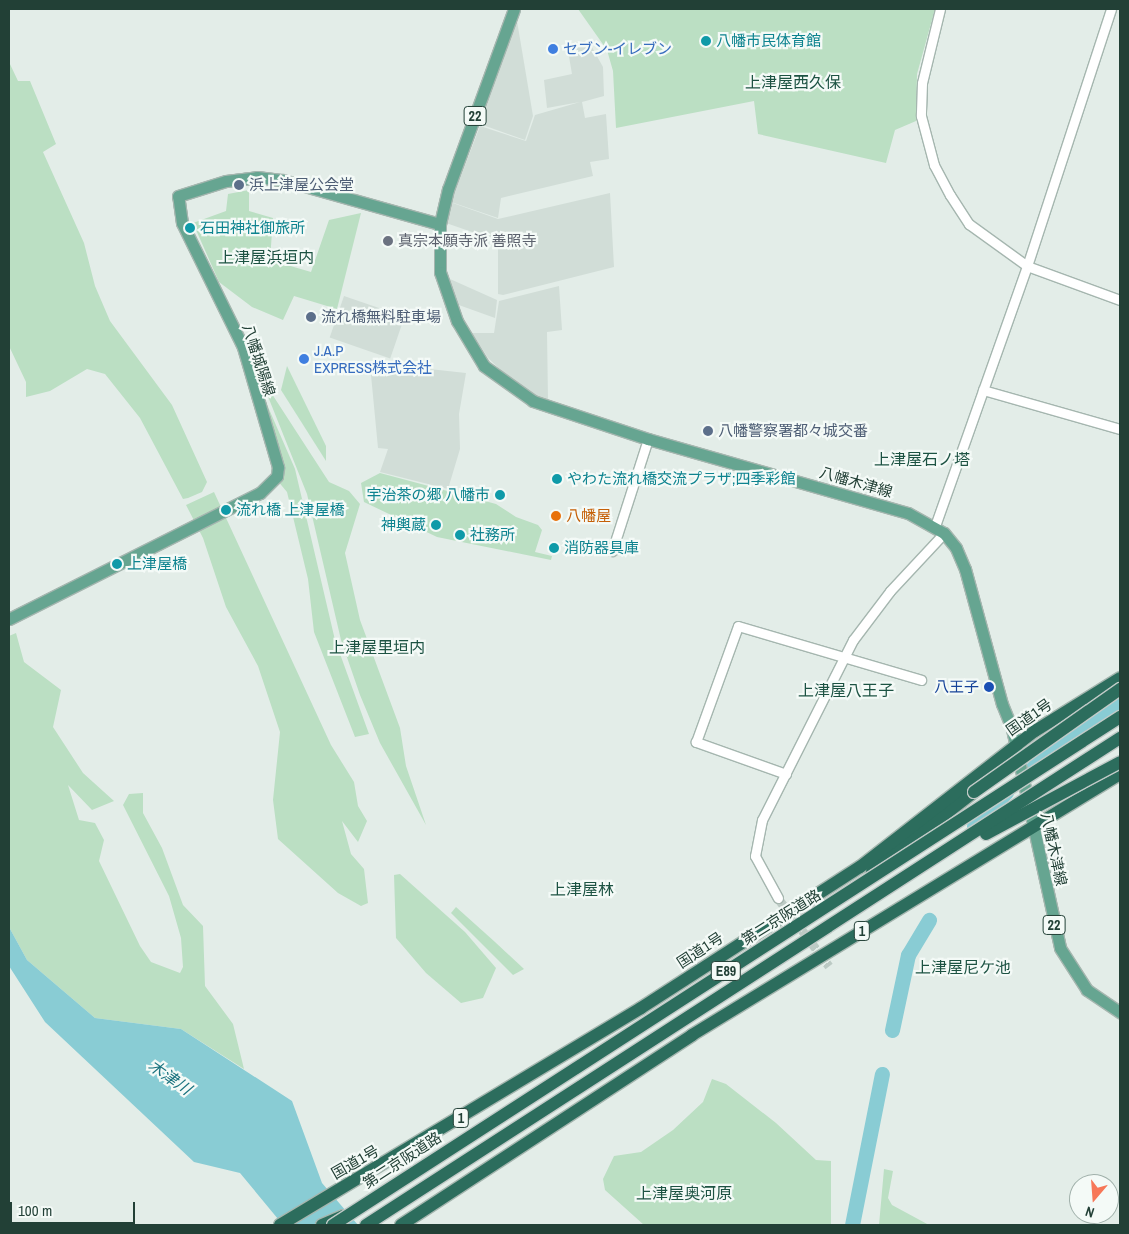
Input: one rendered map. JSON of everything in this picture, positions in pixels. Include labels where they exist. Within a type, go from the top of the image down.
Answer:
[{"type":"highway","name":"国道1号","points":[[280,1225],[641,1008],[860,867],[1017,750],[1120,678]]},
{"type":"highway","points":[[822,909],[1025,753],[1120,688]]},
{"type":"highway","name":"第二京阪道路","points":[[332,1225],[1120,717]]},
{"type":"highway","name":"E89","points":[[367,1225],[1120,738]]},
{"type":"highway","points":[[818,934],[956,851],[1120,762]]},
{"type":"highway","name":"1","points":[[401,1225],[692,1035],[1032,820],[1120,774]]},
{"type":"highway","points":[[322,1225],[356,1210]]},
{"type":"main road","name":"八幡木津線","points":[[514,9],[448,190],[440,224],[440,272],[446,298],[484,366],[534,401],[648,439],[908,513],[939,530],[956,548],[965,569],[1017,750],[1060,948],[1087,990],[1120,1012]]},
{"type":"main road","name":"八幡城陽線","points":[[9,619],[266,489],[277,476],[278,467],[243,347],[182,223],[178,196],[226,181],[257,177],[283,180],[440,224]]},
{"type":"street","points":[[940,9],[922,83],[923,131],[934,165],[969,224],[1027,266],[1120,300]]},
{"type":"street","points":[[778,898],[758,866],[755,845],[762,820],[844,654],[890,591],[939,530],[983,390],[1027,266],[1111,9]]},
{"type":"street","points":[[983,390],[1120,429]]},
{"type":"street","points":[[612,550],[648,439]]},
{"type":"street","points":[[786,774],[696,742],[738,626],[844,654],[921,680]]},
{"type":"shaded area","points":[[517,21],[533,116],[525,140],[480,124]]},
{"type":"shaded area","points":[[588,40],[603,67],[604,96],[582,102],[585,118],[606,114],[609,159],[590,162],[593,176],[501,198],[498,218],[451,202],[480,126],[526,141],[535,115],[580,102],[547,108],[544,80],[572,74],[567,45]]},
{"type":"shaded area","points":[[610,193],[614,267],[503,295],[498,294],[498,241],[446,223],[450,202],[498,219]]},
{"type":"shaded area","points":[[450,279],[497,300],[495,318],[456,304]]},
{"type":"shaded area","points":[[559,286],[562,330],[547,332],[548,400],[533,397],[512,381],[488,358],[472,333],[494,333],[499,301]]},
{"type":"shaded area","points":[[344,296],[405,317],[390,358],[330,338]]},
{"type":"shaded area","points":[[374,363],[466,373],[459,414],[460,449],[448,489],[380,472],[388,449],[378,448],[371,375]]},
{"type":"green space","points":[[578,9],[935,9],[917,74],[916,121],[895,130],[886,163],[758,134],[754,101],[616,128],[613,71],[607,50]]},
{"type":"green space","points":[[9,62],[18,81],[30,81],[56,144],[43,152],[84,243],[95,286],[110,321],[172,405],[207,482],[202,492],[183,499],[140,418],[105,374],[87,369],[50,391],[26,397],[26,382],[9,346]]},
{"type":"green space","points":[[249,190],[249,211],[273,218],[270,260],[311,272],[329,220],[361,213],[337,309],[294,296],[283,320],[252,307],[219,282],[193,223],[226,211],[228,194]]},
{"type":"green space","points":[[249,363],[295,469],[335,640],[369,734],[355,737],[314,632],[308,579],[287,492],[277,480]]},
{"type":"green space","points":[[287,366],[326,446],[326,461],[281,390]]},
{"type":"green space","points":[[259,374],[329,482],[349,491],[360,504],[345,553],[360,620],[400,728],[406,766],[426,825],[380,743],[360,695],[341,640],[307,494]]},
{"type":"green space","points":[[380,473],[496,504],[516,517],[538,525],[542,530],[535,552],[552,556],[551,560],[437,537],[364,502],[361,483]]},
{"type":"green space","points":[[214,492],[331,745],[354,782],[358,806],[367,821],[358,842],[342,821],[351,854],[364,869],[368,903],[361,906],[338,893],[278,839],[273,800],[280,732],[258,666],[226,607],[203,538],[186,505]]},
{"type":"green space","points":[[16,633],[24,662],[61,690],[53,727],[83,773],[114,801],[92,810],[68,785],[79,820],[95,823],[104,840],[99,861],[140,946],[151,962],[180,973],[183,967],[181,938],[169,896],[123,805],[129,794],[143,793],[143,813],[162,848],[183,905],[203,926],[205,986],[233,1024],[244,1069],[181,1029],[95,1018],[27,960],[9,927],[9,636]]},
{"type":"green space","points":[[400,874],[465,932],[496,968],[483,998],[461,1003],[426,973],[396,938],[394,875]]},
{"type":"green space","points":[[456,907],[524,969],[513,975],[451,913]]},
{"type":"green space","points":[[712,1079],[726,1084],[776,1123],[816,1160],[831,1161],[831,1225],[644,1225],[605,1190],[603,1179],[614,1156],[641,1152],[673,1130],[703,1102]]},
{"type":"green space","points":[[884,1169],[893,1171],[888,1198],[892,1205],[929,1225],[879,1225]]},
{"type":"water","name":"木津川","points":[[9,927],[27,960],[95,1018],[181,1029],[292,1101],[322,1183],[358,1225],[283,1225],[240,1173],[194,1162],[45,1022],[9,966]]},
{"type":"waterway","points":[[1027,773],[1075,730],[1120,701]]},
{"type":"waterway","points":[[974,826],[1006,792]]},
{"type":"waterway","points":[[892,1030],[908,955],[929,920]]},
{"type":"waterway","points":[[852,1225],[882,1074]]},
{"type":"tunnel","points":[[778,898],[829,966]]},
{"type":"place","name":"八幡市民体育館","points":[[706,41]]},
{"type":"place","name":"セブン-イレブン","points":[[553,49]]},
{"type":"place","name":"浜上津屋公会堂","points":[[239,185]]},
{"type":"place","name":"石田神社御旅所","points":[[190,228]]},
{"type":"place","name":"真宗本願寺派 善照寺","points":[[388,241]]},
{"type":"place","name":"流れ橋無料駐車場","points":[[311,317]]},
{"type":"place","name":"J.A.P EXPRESS株式会社","points":[[304,359]]},
{"type":"place","name":"八幡警察署都々城交番","points":[[708,431]]},
{"type":"place","name":"やわた流れ橋交流プラザ;四季彩館","points":[[557,479]]},
{"type":"place","name":"宇治茶の郷 八幡市","points":[[500,495]]},
{"type":"place","name":"流れ橋 上津屋橋","points":[[226,510]]},
{"type":"place","name":"八幡屋","points":[[556,516]]},
{"type":"place","name":"神輿蔵","points":[[436,525]]},
{"type":"place","name":"社務所","points":[[460,535]]},
{"type":"place","name":"消防器具庫","points":[[554,548]]},
{"type":"place","name":"上津屋橋","points":[[117,564]]},
{"type":"place","name":"八王子","points":[[989,687]]},
{"type":"district","name":"上津屋西久保","points":[[793,82]]},
{"type":"district","name":"上津屋浜垣内","points":[[266,257]]},
{"type":"district","name":"上津屋石ノ塔","points":[[922,459]]},
{"type":"district","name":"上津屋里垣内","points":[[377,647]]},
{"type":"district","name":"上津屋八王子","points":[[846,690]]},
{"type":"district","name":"上津屋林","points":[[582,889]]},
{"type":"district","name":"上津屋尼ケ池","points":[[963,967]]},
{"type":"district","name":"上津屋奥河原","points":[[684,1193]]}]
